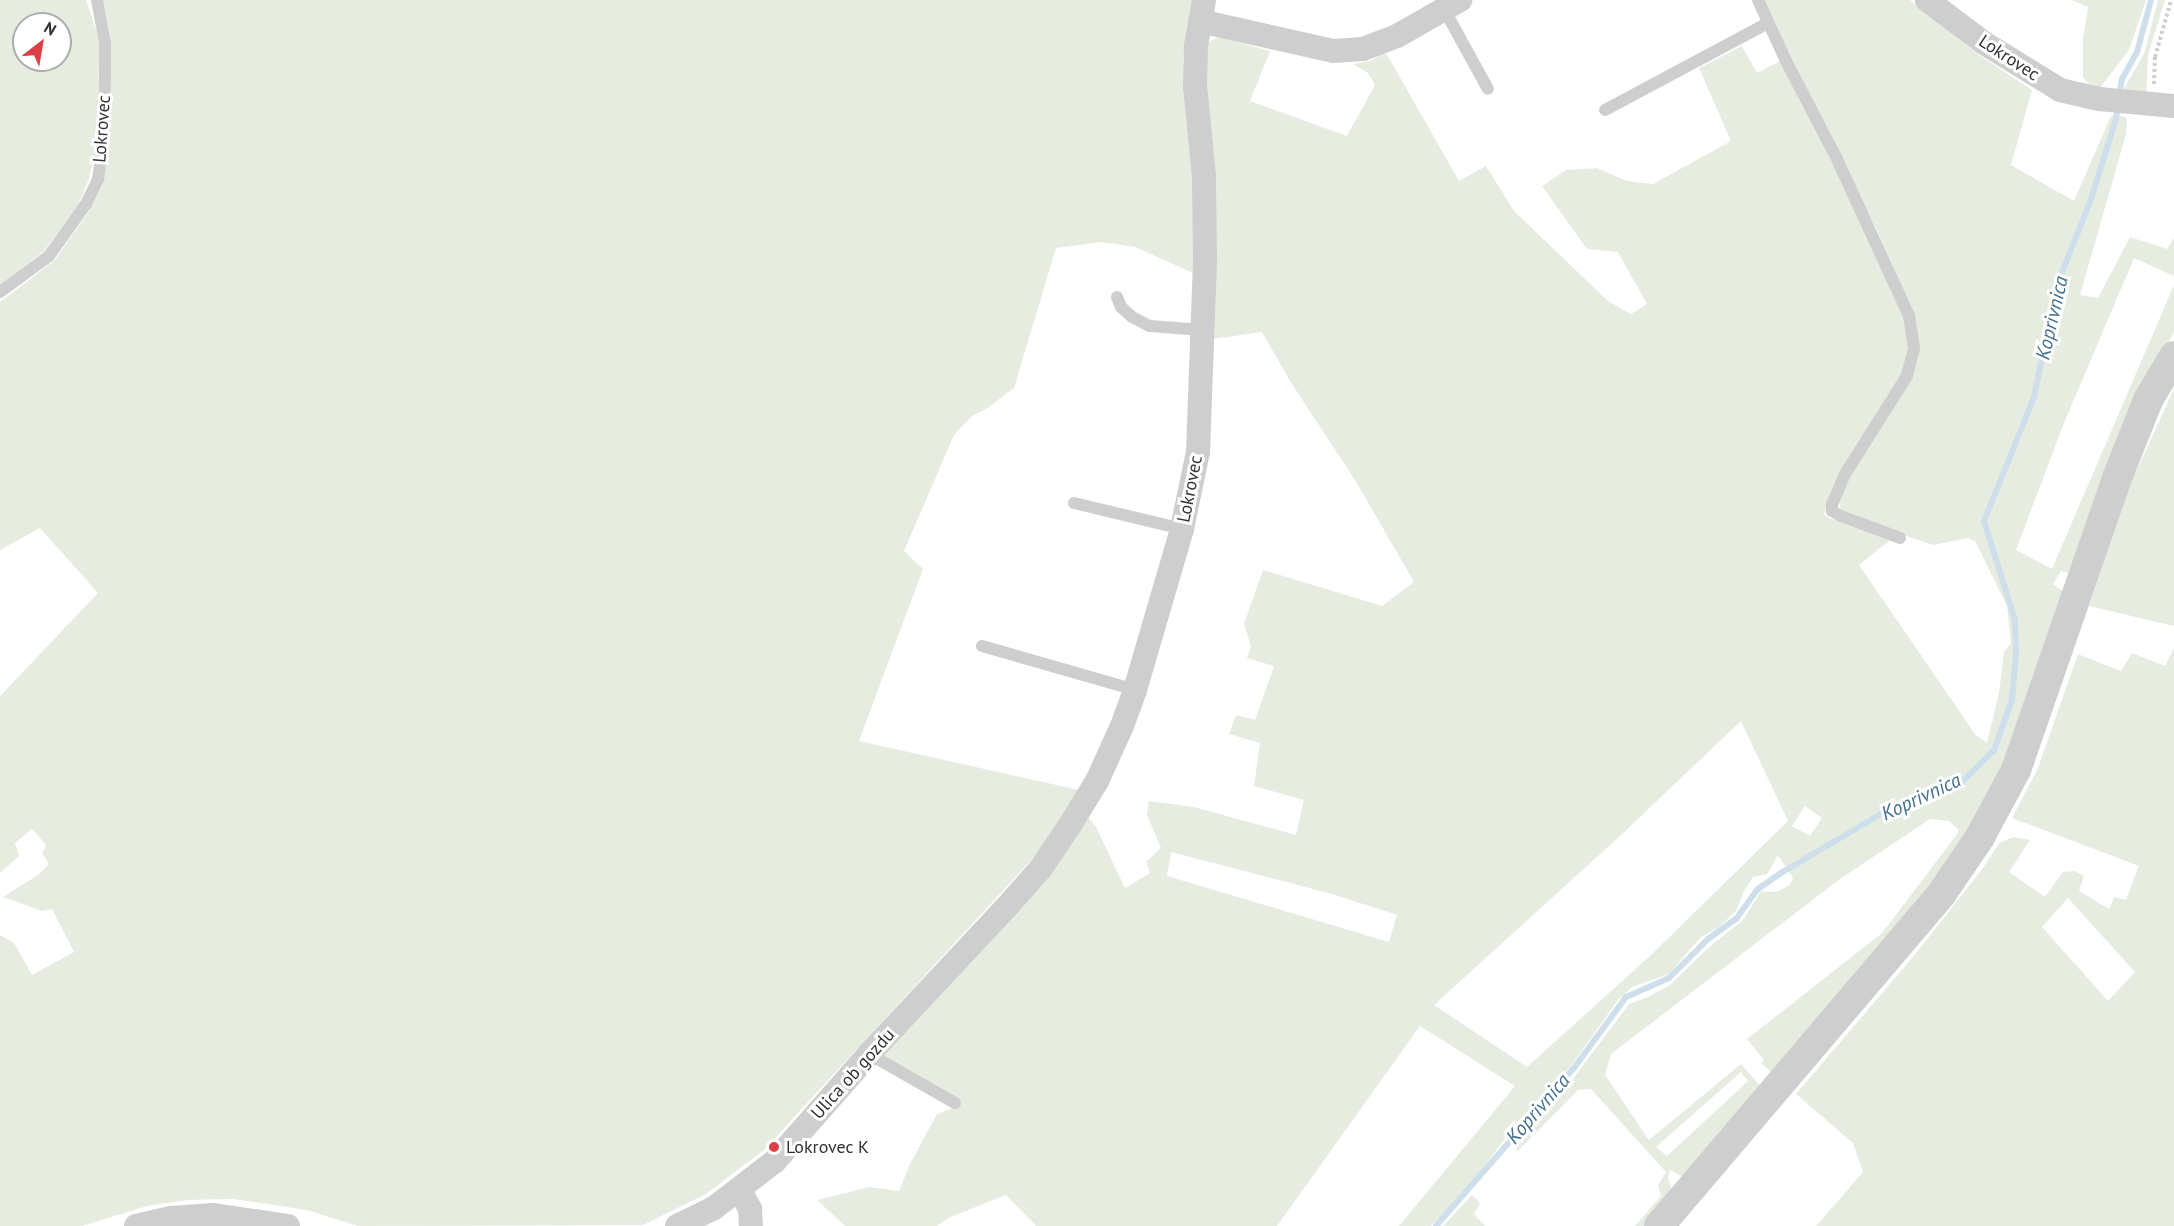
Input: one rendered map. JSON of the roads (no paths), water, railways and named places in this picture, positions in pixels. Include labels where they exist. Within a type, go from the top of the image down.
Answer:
[{"type":"street","name":"Lokrovec","points":[[1928,0],[1984,43],[2060,90],[2099,99],[2163,104]]},
{"type":"street","points":[[1202,10],[1333,51],[1363,49],[1397,36],[1452,5]]},
{"type":"street","name":"Lokrovec","points":[[988,928],[1041,868],[1097,781],[1135,690],[1182,529],[1198,452],[1203,330],[1204,176],[1195,86],[1196,46],[1202,10]]},
{"type":"street","points":[[1659,1226],[1928,910],[1980,837],[2016,770],[2119,473],[2148,400],[2174,356]]},
{"type":"street","name":"Ulica ob gozdu","points":[[677,1226],[714,1208],[775,1161],[869,1054],[988,928]]},
{"type":"street","points":[[739,1190],[750,1209],[751,1226]]},
{"type":"street","points":[[136,1226],[172,1218],[214,1215],[288,1226]]},
{"type":"lane","name":"Lokrovec","points":[[0,292],[49,256],[86,204],[98,179],[104,140],[105,42],[97,0]]},
{"type":"lane","points":[[1758,0],[1836,157],[1909,316],[1914,349],[1908,376],[1845,474],[1832,504],[1832,511],[1841,516],[1900,538]]},
{"type":"lane","points":[[1452,5],[1488,89]]},
{"type":"lane","points":[[1605,110],[1768,23]]},
{"type":"lane","points":[[1117,297],[1120,307],[1132,317],[1150,326],[1203,330]]},
{"type":"lane","points":[[1074,503],[1182,529]]},
{"type":"lane","points":[[982,646],[1135,690]]},
{"type":"lane","points":[[869,1054],[955,1103]]},
{"type":"waterway","name":"Koprivnica","points":[[2119,95],[2122,79],[2137,52],[2151,0]]},
{"type":"waterway","name":"Koprivnica","points":[[1436,1226],[1574,1068],[1626,997],[1669,978],[1708,939],[1736,919],[1758,889],[1781,873],[1886,811],[1962,782],[1994,750],[2012,700],[2016,653],[2015,620],[1984,521],[2034,397],[2057,285],[2090,202],[2116,119],[2118,105]]},
{"type":"place","name":"Lokrovec K","points":[[774,1147]]}]
